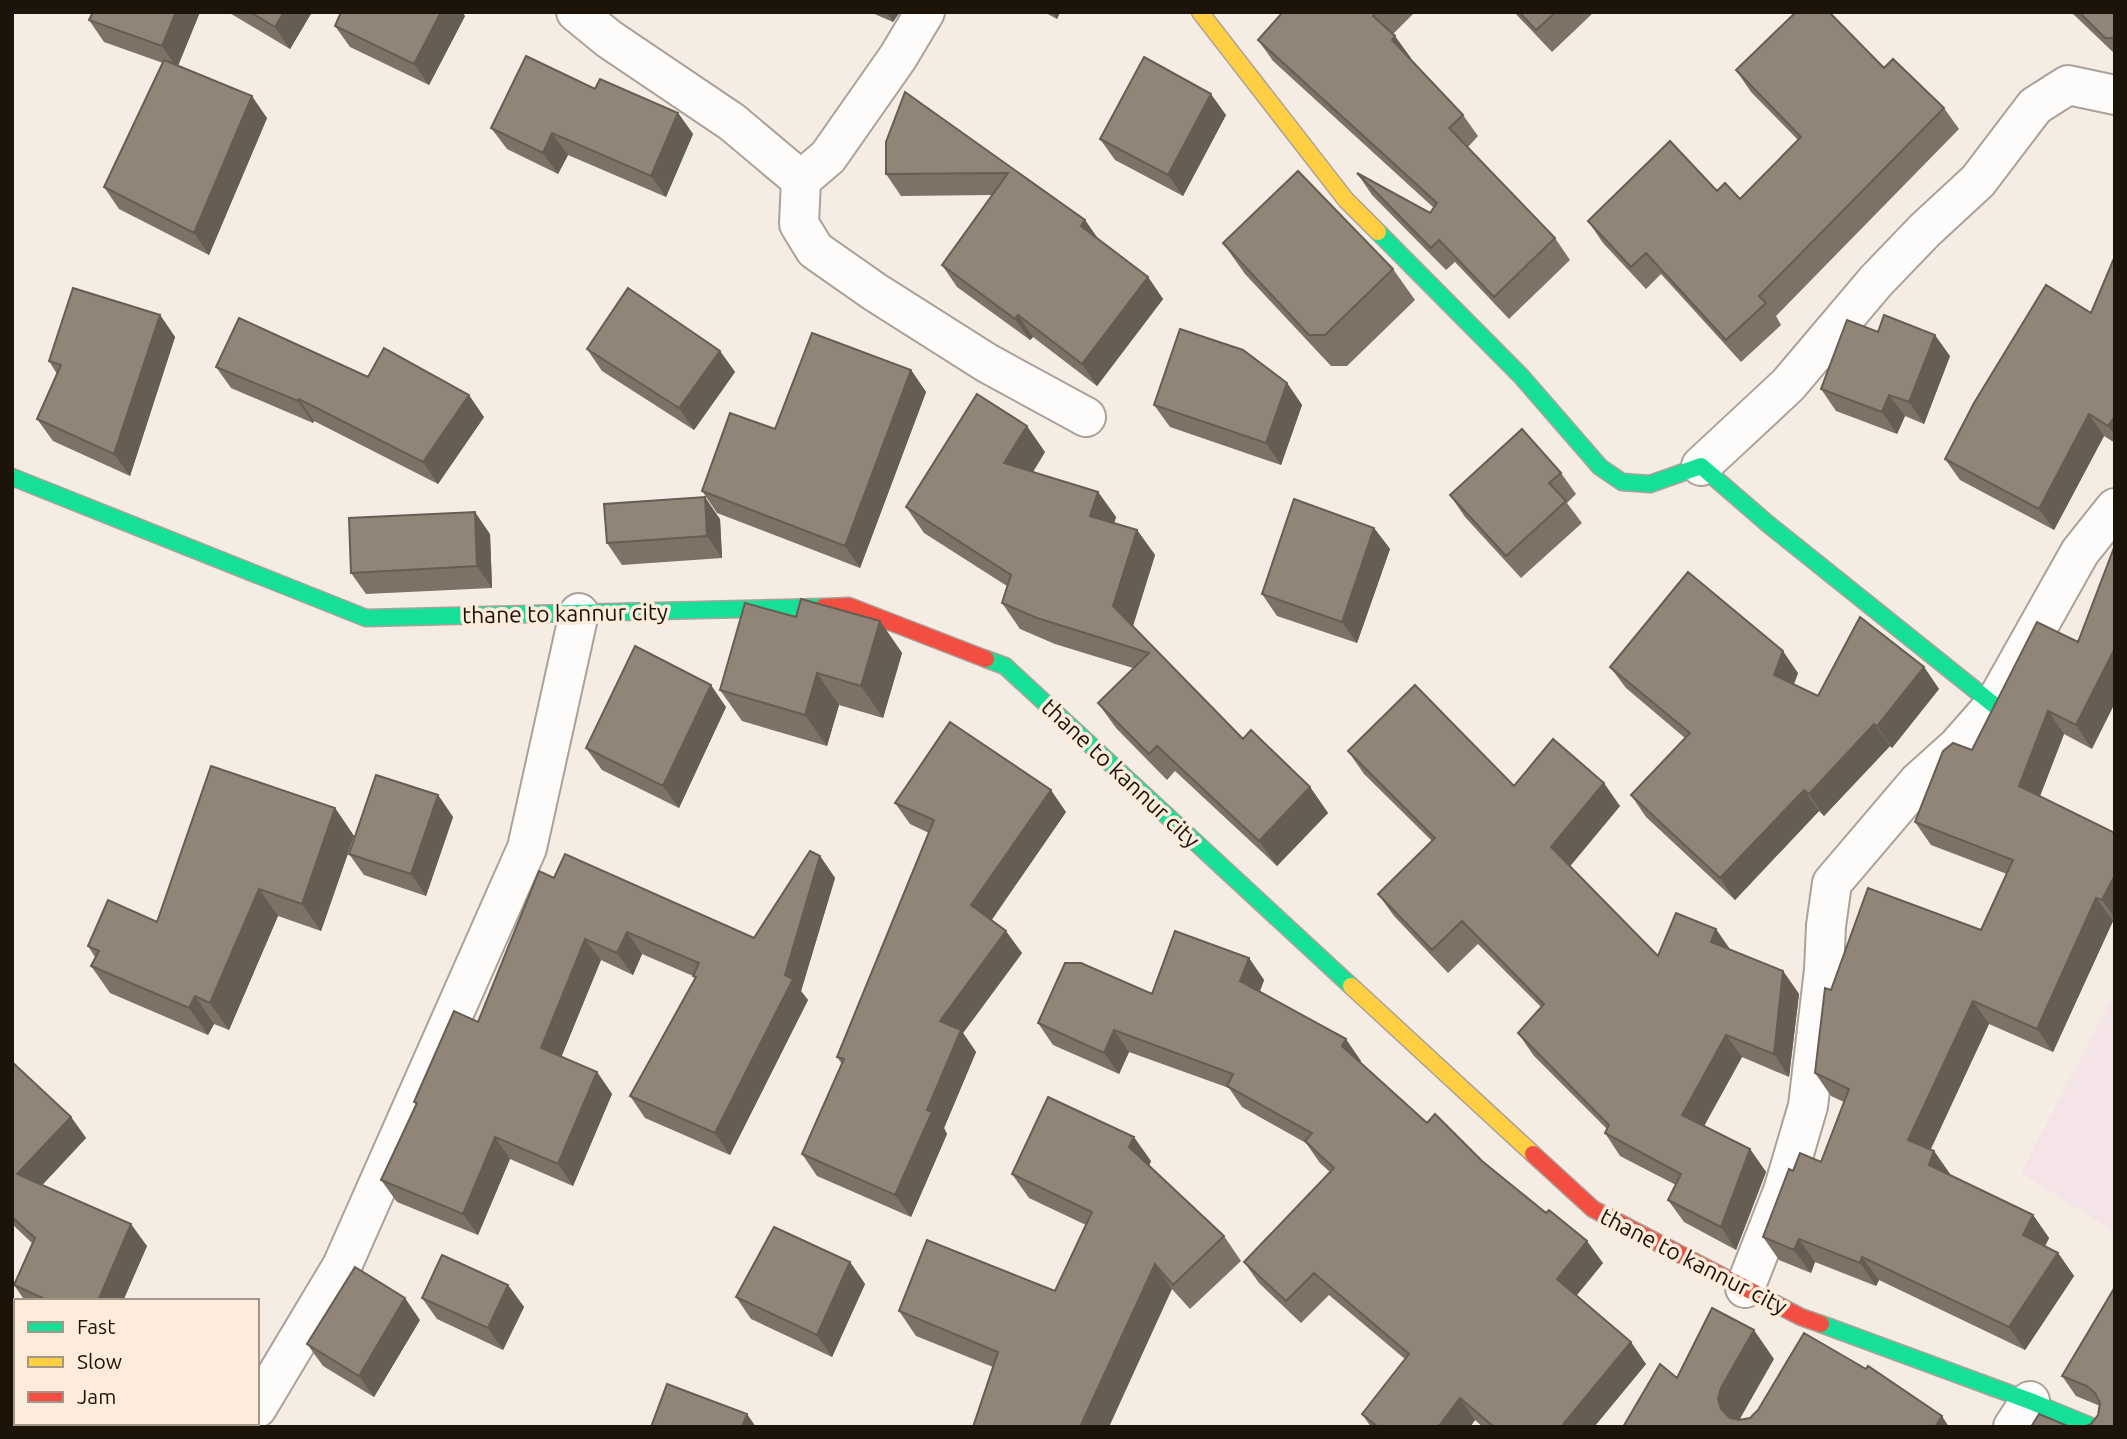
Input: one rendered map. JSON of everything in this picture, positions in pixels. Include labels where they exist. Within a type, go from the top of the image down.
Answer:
[{"type":"street","points":[[576,12],[610,39],[732,122],[801,180]]},
{"type":"street","points":[[925,12],[898,57],[828,157],[801,180],[799,224],[814,250],[987,363],[1086,416]]},
{"type":"street","points":[[1200,12],[1346,200],[1521,376],[1600,467],[1622,482],[1650,484],[1701,466],[1788,386],[1876,281],[1925,230],[1978,181],[2035,106],[2068,85],[2115,94]]},
{"type":"street","points":[[1701,466],[1768,524],[1994,705]]},
{"type":"street","name":"thane to kannur city","points":[[12,477],[366,618],[849,606],[1005,666],[1593,1209],[1801,1317],[2021,1414],[2092,1427]]},
{"type":"street","points":[[1745,1288],[1783,1191],[1808,1106],[1825,970],[1826,926],[1832,883],[1918,782],[1957,747],[1994,705],[2080,552],[2115,508]]},
{"type":"street","points":[[259,1405],[342,1266],[527,848],[579,613]]},
{"type":"street","points":[[1800,1358],[1820,1324]]},
{"type":"shaded area","points":[[2115,992],[2115,1232],[2021,1173]]},
{"type":"building","points":[[93,12],[176,12],[162,46],[89,20]]},
{"type":"building","points":[[250,12],[284,12],[275,27]]},
{"type":"building","points":[[341,12],[441,12],[414,64],[335,26]]},
{"type":"building","points":[[1283,12],[1377,12],[1373,16],[1395,36],[1392,40],[1463,115],[1449,128],[1555,238],[1494,297],[1439,240],[1431,248],[1357,173],[1430,213],[1437,203],[1258,40]]},
{"type":"building","points":[[1519,12],[1556,12],[1536,30]]},
{"type":"building","points":[[1796,12],[1829,12],[1884,68],[1893,59],[1944,108],[1759,296],[1766,303],[1726,340],[1646,253],[1631,267],[1588,221],[1670,141],[1717,191],[1725,183],[1740,199],[1801,137],[1736,70]]},
{"type":"building","points":[[2079,12],[2115,12],[2115,38],[2105,38]]},
{"type":"building","points":[[526,56],[595,89],[600,79],[678,113],[651,176],[552,133],[543,153],[491,128]]},
{"type":"building","points":[[1144,57],[1211,94],[1168,175],[1100,139]]},
{"type":"building","points":[[164,60],[252,96],[194,233],[104,187]]},
{"type":"building","points":[[905,92],[1085,220],[1081,226],[1148,277],[1082,364],[1018,315],[1015,319],[942,265],[1008,173],[886,174],[886,142]]},
{"type":"building","points":[[1298,171],[1393,269],[1325,335],[1309,335],[1223,243]]},
{"type":"building","points":[[2115,256],[2115,416],[2108,426],[2089,414],[2039,509],[1945,459],[1974,403],[2046,285],[2091,313]]},
{"type":"building","points":[[73,288],[160,315],[114,454],[37,419],[61,365],[49,361]]},
{"type":"building","points":[[628,288],[720,351],[679,408],[587,349]]},
{"type":"building","points":[[1884,315],[1935,335],[1909,402],[1889,395],[1882,412],[1821,389],[1847,320],[1878,332]]},
{"type":"building","points":[[239,318],[368,377],[384,348],[469,395],[423,462],[299,399],[298,401],[216,367]]},
{"type":"building","points":[[1180,329],[1243,350],[1287,383],[1266,443],[1154,405]]},
{"type":"building","points":[[812,333],[911,370],[845,546],[702,491],[730,413],[775,429]]},
{"type":"building","points":[[977,394],[1027,426],[1004,463],[1098,492],[1090,516],[1137,530],[1113,606],[1243,739],[1251,730],[1310,787],[1259,841],[1157,746],[1149,754],[1098,703],[1149,653],[1037,618],[1002,603],[1011,575],[906,507]]},
{"type":"building","points":[[1522,429],[1561,473],[1549,483],[1566,501],[1506,556],[1450,495]]},
{"type":"building","points":[[705,497],[707,536],[607,543],[604,504]]},
{"type":"building","points":[[1294,499],[1374,528],[1342,622],[1262,594]]},
{"type":"building","points":[[475,512],[477,566],[351,573],[349,518]]},
{"type":"building","points":[[2115,545],[2115,648],[2076,725],[2048,711],[2019,786],[2115,833],[2115,875],[2102,900],[2096,898],[2037,1029],[1973,1001],[1908,1140],[1934,1151],[1929,1165],[2033,1215],[2023,1235],[2058,1253],[2009,1327],[1862,1257],[1860,1263],[1799,1239],[1794,1250],[1763,1237],[1789,1169],[1793,1171],[1800,1153],[1821,1162],[1849,1089],[1815,1073],[1825,988],[1831,990],[1868,888],[1981,930],[2013,860],[1915,822],[1943,751],[1953,743],[1972,750],[2037,622],[2078,642]]},
{"type":"building","points":[[1688,572],[1783,651],[1774,675],[1818,696],[1860,617],[1924,667],[1877,726],[1874,724],[1809,794],[1804,790],[1720,878],[1631,795],[1690,733],[1610,667]]},
{"type":"building","points":[[801,599],[880,621],[861,686],[817,673],[805,715],[720,690],[745,603],[796,617]]},
{"type":"building","points":[[635,646],[711,685],[663,786],[586,748]]},
{"type":"building","points":[[1415,685],[1514,786],[1553,739],[1604,783],[1551,847],[1658,956],[1676,913],[1716,929],[1711,942],[1783,971],[1774,1054],[1726,1035],[1682,1115],[1750,1149],[1721,1227],[1668,1200],[1681,1174],[1605,1133],[1609,1125],[1518,1033],[1544,1004],[1462,921],[1432,950],[1378,894],[1435,838],[1348,751]]},
{"type":"building","points":[[950,722],[1051,790],[971,905],[1006,931],[940,1021],[961,1030],[927,1110],[932,1112],[895,1195],[802,1154],[844,1059],[837,1057],[934,820],[895,803]]},
{"type":"building","points":[[211,766],[335,808],[302,904],[259,889],[210,1003],[195,996],[189,1008],[91,966],[99,951],[88,946],[108,900],[157,922]]},
{"type":"building","points":[[376,775],[438,795],[411,874],[349,854]]},
{"type":"building","points":[[810,851],[820,856],[785,975],[793,979],[715,1133],[630,1096],[696,977],[693,976],[699,963],[627,932],[617,953],[585,939],[541,1048],[597,1072],[558,1164],[495,1137],[463,1214],[381,1180],[417,1103],[414,1102],[454,1011],[478,1022],[539,871],[554,878],[565,854],[754,938]]},
{"type":"building","points":[[1175,931],[1249,958],[1240,981],[1346,1039],[1342,1046],[1427,1123],[1435,1114],[1482,1161],[1546,1213],[1549,1210],[1587,1241],[1557,1279],[1631,1342],[1561,1427],[1494,1427],[1460,1398],[1438,1427],[1378,1427],[1362,1414],[1409,1354],[1314,1273],[1286,1301],[1244,1262],[1334,1168],[1305,1141],[1312,1133],[1227,1086],[1233,1074],[1114,1030],[1104,1053],[1038,1023],[1065,963],[1081,963],[1152,994]]},
{"type":"building","points":[[12,1062],[71,1117],[17,1174],[131,1224],[99,1299],[45,1299],[14,1285],[35,1238],[12,1217]]},
{"type":"building","points":[[1048,1097],[1134,1137],[1129,1147],[1224,1236],[1173,1285],[1155,1264],[1080,1427],[973,1427],[998,1352],[899,1311],[927,1240],[1055,1291],[1092,1212],[1012,1174]]},
{"type":"building","points":[[774,1227],[850,1262],[817,1335],[736,1297]]},
{"type":"building","points":[[442,1255],[508,1285],[488,1328],[422,1298]]},
{"type":"building","points":[[355,1267],[405,1298],[359,1376],[307,1344]]},
{"type":"building","points":[[2115,1287],[2115,1427],[2084,1427],[2091,1424],[2098,1415],[2100,1403],[2095,1393],[2087,1386],[2062,1376]]},
{"type":"building","points":[[1712,1308],[1754,1330],[1721,1388],[1718,1399],[1721,1409],[1730,1418],[1750,1418],[1758,1410],[1804,1333],[1866,1369],[1868,1366],[1942,1416],[1935,1427],[1623,1427],[1660,1364],[1677,1378]]},
{"type":"building","points":[[667,1384],[747,1414],[742,1427],[651,1427]]},
{"type":"building","points":[[2039,1414],[2070,1427],[2031,1427]]},
{"type":"traffic: fast","points":[[1378,232],[1521,376],[1600,467],[1622,482],[1650,484],[1701,466],[1768,524],[1994,705]]},
{"type":"traffic: fast","points":[[12,477],[366,618],[823,607]]},
{"type":"traffic: fast","points":[[986,659],[1005,666],[1351,986]]},
{"type":"traffic: fast","points":[[1821,1324],[2093,1427]]},
{"type":"traffic: slow","points":[[1200,12],[1346,200],[1378,232]]},
{"type":"traffic: slow","points":[[1351,986],[1533,1154]]},
{"type":"traffic: jam","points":[[823,607],[849,606],[986,659]]},
{"type":"traffic: jam","points":[[1533,1154],[1593,1209],[1801,1317],[1821,1324]]}]
